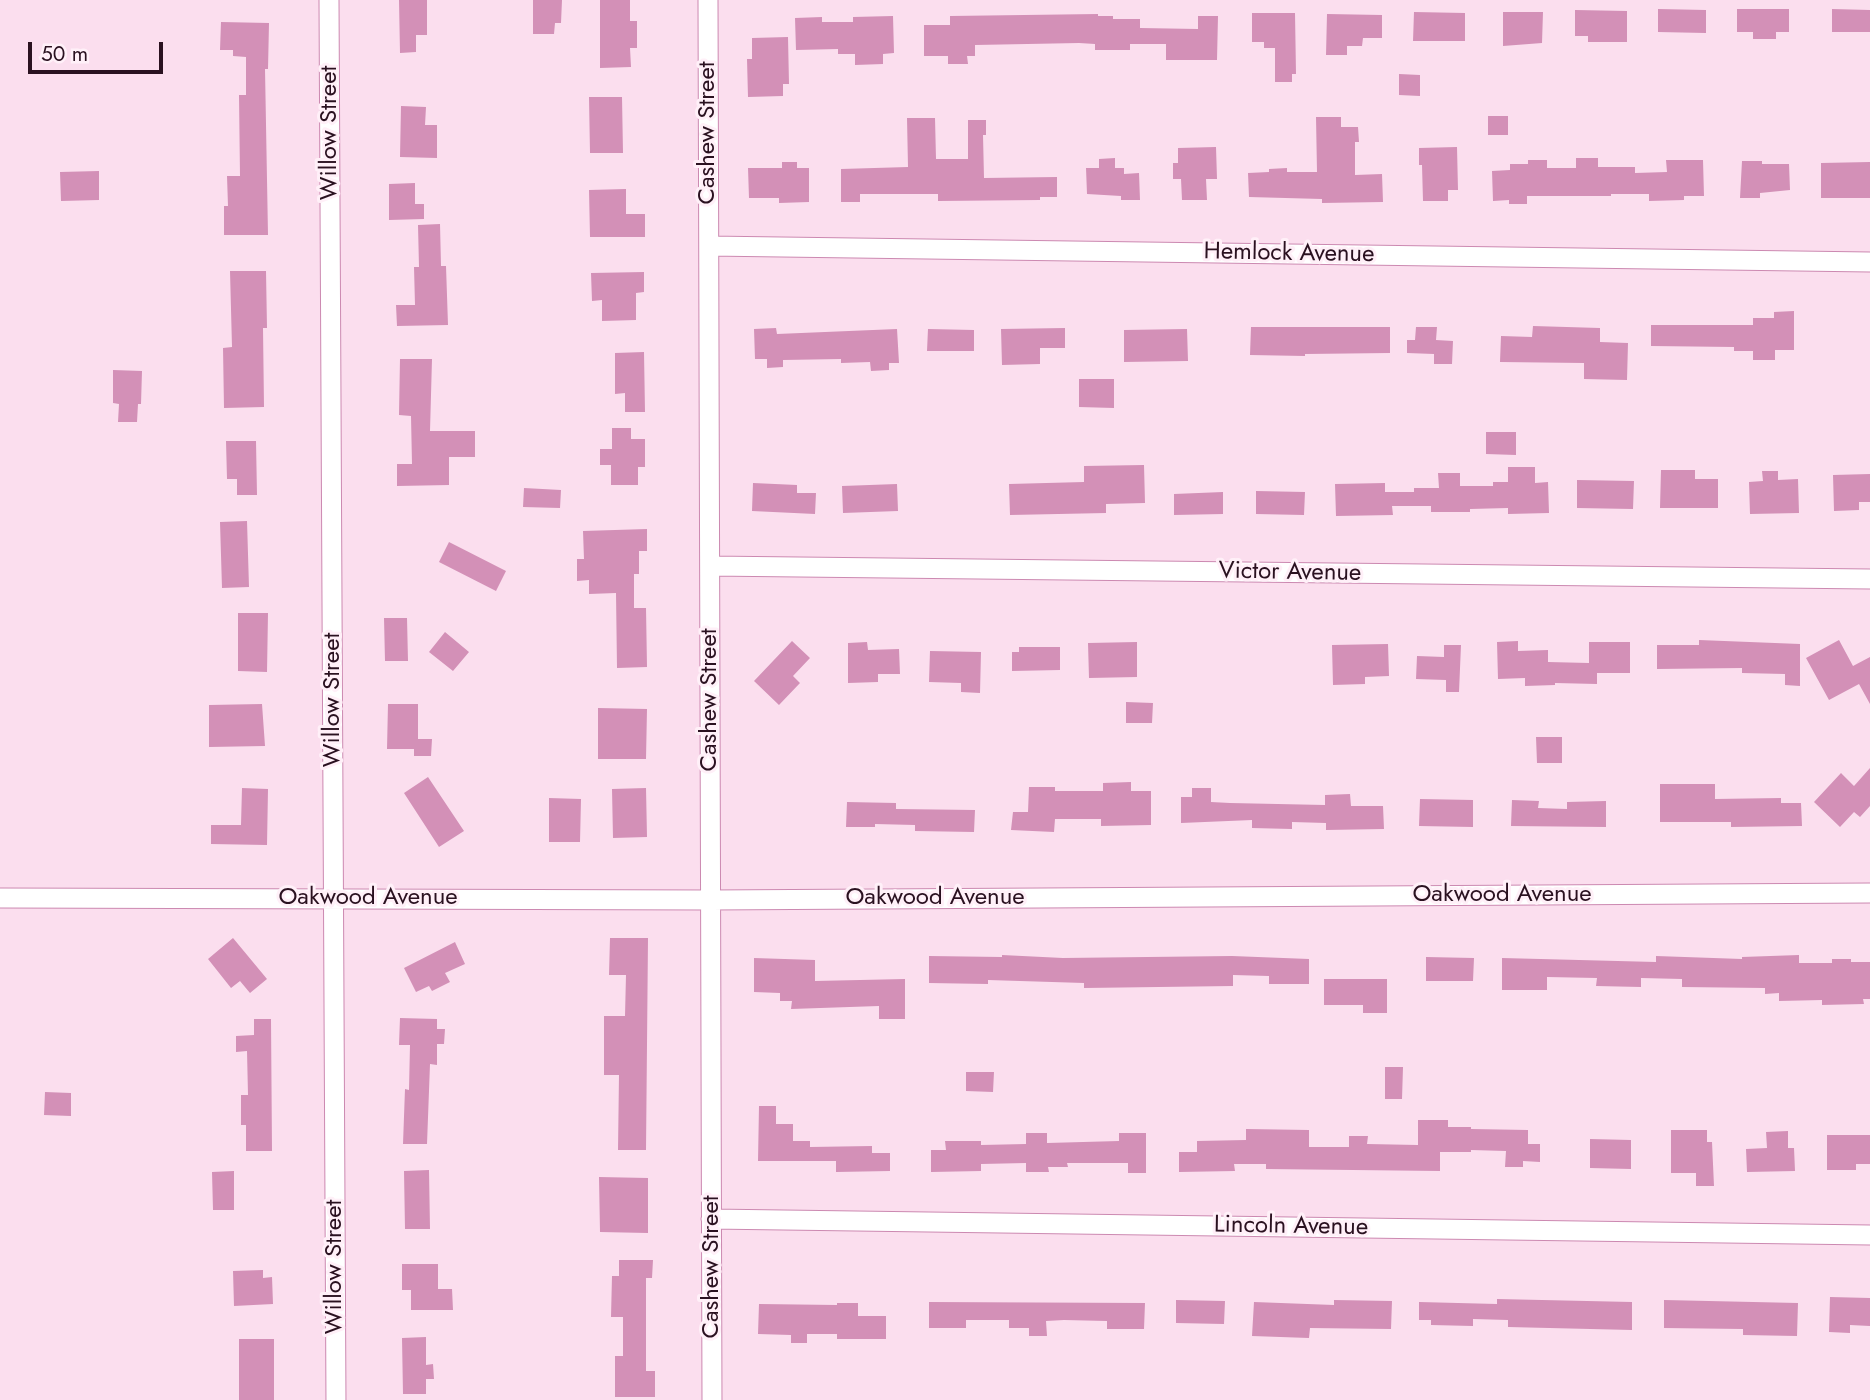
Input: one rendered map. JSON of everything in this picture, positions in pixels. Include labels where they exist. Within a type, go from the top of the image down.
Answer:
[{"type":"street","name":"Willow Street","points":[[330,0],[336,1400]]},
{"type":"street","name":"Cashew Street","points":[[708,0],[712,1400]]},
{"type":"street","name":"Hemlock Avenue","points":[[709,246],[1870,262]]},
{"type":"street","name":"Victor Avenue","points":[[710,566],[1870,579]]},
{"type":"street","name":"Oakwood Avenue","points":[[0,898],[710,900],[1870,893]]},
{"type":"street","name":"Lincoln Avenue","points":[[711,1219],[1870,1236]]},
{"type":"building","points":[[399,0],[427,0],[427,35],[416,35],[416,52],[400,53]]},
{"type":"building","points":[[533,0],[562,0],[561,23],[555,23],[554,34],[533,34]]},
{"type":"building","points":[[600,0],[630,0],[630,21],[637,21],[637,48],[630,48],[631,67],[600,68]]},
{"type":"building","points":[[1658,9],[1706,10],[1706,33],[1658,32]]},
{"type":"building","points":[[1737,9],[1789,9],[1789,32],[1776,32],[1776,39],[1753,39],[1753,32],[1737,32]]},
{"type":"building","points":[[1832,9],[1870,10],[1870,32],[1832,32]]},
{"type":"building","points":[[1575,10],[1627,11],[1627,42],[1588,42],[1588,36],[1575,36]]},
{"type":"building","points":[[1414,12],[1465,13],[1465,41],[1413,41]]},
{"type":"building","points":[[1503,12],[1543,12],[1542,43],[1503,46]]},
{"type":"building","points":[[1252,13],[1295,13],[1296,74],[1292,74],[1292,82],[1275,82],[1275,48],[1264,48],[1264,42],[1252,42]]},
{"type":"building","points":[[1327,14],[1382,15],[1382,38],[1363,38],[1362,46],[1347,46],[1347,55],[1326,55]]},
{"type":"building","points":[[893,16],[894,53],[883,54],[883,64],[855,65],[855,54],[838,54],[838,49],[796,50],[795,18],[822,17],[822,22],[853,22],[853,17]]},
{"type":"building","points":[[950,16],[1113,16],[1113,19],[1140,19],[1140,28],[1198,29],[1198,16],[1218,16],[1217,60],[1166,60],[1166,44],[1130,44],[1130,50],[1095,50],[1095,44],[1079,43],[975,45],[975,56],[967,56],[968,64],[948,64],[948,56],[924,56],[924,25],[950,25]]},
{"type":"building","points":[[221,22],[269,23],[268,69],[265,69],[268,235],[224,235],[224,206],[228,206],[227,176],[240,176],[239,95],[246,95],[246,57],[233,56],[233,50],[220,50]]},
{"type":"building","points":[[788,37],[789,84],[783,84],[783,96],[748,97],[747,59],[752,59],[752,38]]},
{"type":"building","points":[[1399,74],[1420,75],[1420,96],[1399,95]]},
{"type":"building","points":[[589,97],[622,97],[623,153],[590,153]]},
{"type":"building","points":[[401,106],[426,107],[425,125],[437,125],[437,158],[400,157]]},
{"type":"building","points":[[1488,116],[1508,116],[1508,135],[1488,135]]},
{"type":"building","points":[[1316,117],[1341,117],[1341,127],[1358,127],[1355,175],[1382,174],[1383,202],[1322,203],[1322,199],[1249,197],[1248,173],[1287,168],[1287,172],[1317,172]]},
{"type":"building","points":[[907,118],[935,118],[936,159],[968,159],[968,120],[986,120],[986,135],[983,135],[984,178],[1057,177],[1057,197],[1040,197],[1040,200],[938,201],[938,194],[860,194],[860,202],[841,202],[841,169],[908,167]]},
{"type":"building","points":[[1216,147],[1217,179],[1206,179],[1207,200],[1182,200],[1181,179],[1173,179],[1173,163],[1178,163],[1178,148]]},
{"type":"building","points":[[1457,147],[1458,190],[1448,190],[1448,201],[1423,201],[1419,148]]},
{"type":"building","points":[[1115,158],[1115,168],[1124,168],[1124,174],[1139,173],[1140,200],[1121,200],[1121,196],[1087,194],[1086,168],[1099,168],[1099,159]]},
{"type":"building","points":[[1576,158],[1598,158],[1598,167],[1635,167],[1635,173],[1667,172],[1666,160],[1703,160],[1704,196],[1684,196],[1684,200],[1649,201],[1649,194],[1611,194],[1527,196],[1527,204],[1509,204],[1509,200],[1493,201],[1492,171],[1510,170],[1510,164],[1528,164],[1528,160],[1547,160],[1547,168],[1576,168]]},
{"type":"building","points":[[1742,161],[1789,164],[1790,190],[1760,193],[1760,198],[1740,198]]},
{"type":"building","points":[[782,162],[797,162],[797,168],[809,168],[809,202],[779,203],[779,198],[749,198],[748,168],[782,168]]},
{"type":"building","points":[[1870,162],[1870,198],[1821,198],[1821,163]]},
{"type":"building","points":[[99,171],[99,200],[61,201],[60,172]]},
{"type":"building","points":[[415,183],[415,204],[424,204],[424,219],[389,220],[389,184]]},
{"type":"building","points":[[626,189],[626,214],[645,214],[645,237],[590,237],[589,190]]},
{"type":"building","points":[[440,224],[441,266],[446,266],[448,325],[397,326],[396,305],[415,305],[414,267],[419,267],[418,225]]},
{"type":"building","points":[[230,271],[266,271],[267,328],[263,328],[264,407],[224,408],[223,348],[232,347]]},
{"type":"building","points":[[644,272],[644,292],[636,293],[636,320],[602,321],[602,300],[592,301],[591,273]]},
{"type":"building","points":[[1794,311],[1794,350],[1775,350],[1775,360],[1753,360],[1753,351],[1734,351],[1734,347],[1651,346],[1651,325],[1753,325],[1753,318],[1774,318],[1774,312]]},
{"type":"building","points":[[1533,326],[1600,328],[1600,342],[1628,343],[1627,380],[1584,379],[1584,363],[1500,362],[1501,336],[1532,337]]},
{"type":"building","points":[[1251,327],[1390,327],[1390,353],[1250,355]]},
{"type":"building","points":[[1416,327],[1437,327],[1436,340],[1453,341],[1452,364],[1434,364],[1434,354],[1407,353],[1407,340],[1415,340]]},
{"type":"building","points":[[776,328],[777,334],[897,329],[899,363],[889,363],[889,370],[871,371],[870,362],[841,363],[841,359],[783,360],[783,367],[767,368],[767,359],[755,359],[754,329]]},
{"type":"building","points":[[1065,328],[1065,348],[1040,348],[1040,364],[1002,365],[1001,329]]},
{"type":"building","points":[[928,329],[974,330],[974,351],[927,351]]},
{"type":"building","points":[[1187,329],[1188,361],[1124,362],[1124,330]]},
{"type":"building","points":[[644,352],[645,412],[625,412],[625,393],[615,394],[615,353]]},
{"type":"building","points":[[400,359],[432,359],[430,431],[475,431],[475,457],[449,457],[449,485],[397,486],[397,464],[412,464],[411,416],[399,415]]},
{"type":"building","points":[[113,370],[142,371],[141,404],[138,404],[137,422],[118,422],[119,404],[113,403]]},
{"type":"building","points":[[1079,379],[1114,379],[1114,408],[1079,407]]},
{"type":"building","points":[[612,428],[631,428],[631,439],[645,439],[645,467],[638,467],[638,485],[611,485],[611,465],[600,465],[600,449],[612,449]]},
{"type":"building","points":[[1486,432],[1516,432],[1516,455],[1486,454]]},
{"type":"building","points":[[226,441],[256,441],[257,495],[237,495],[237,479],[227,479]]},
{"type":"building","points":[[1144,465],[1145,503],[1106,504],[1106,513],[1010,515],[1009,484],[1084,482],[1084,466]]},
{"type":"building","points":[[1508,467],[1535,467],[1535,483],[1548,482],[1549,513],[1508,514],[1508,508],[1431,512],[1431,506],[1392,506],[1393,515],[1336,516],[1335,484],[1385,483],[1385,492],[1414,492],[1414,488],[1439,488],[1438,473],[1460,473],[1460,486],[1493,486],[1493,482],[1508,482]]},
{"type":"building","points":[[1661,470],[1695,470],[1695,479],[1718,479],[1718,508],[1660,508]]},
{"type":"building","points":[[1762,471],[1778,471],[1778,480],[1798,479],[1799,513],[1750,514],[1749,482],[1763,481]]},
{"type":"building","points":[[1870,474],[1870,502],[1859,502],[1859,510],[1834,511],[1833,475]]},
{"type":"building","points":[[1577,480],[1634,481],[1633,509],[1577,508]]},
{"type":"building","points":[[753,483],[797,485],[797,493],[816,493],[815,514],[752,511]]},
{"type":"building","points":[[897,484],[898,511],[843,513],[842,486]]},
{"type":"building","points":[[524,488],[561,490],[560,508],[523,507]]},
{"type":"building","points":[[1256,491],[1305,492],[1304,515],[1256,514]]},
{"type":"building","points":[[1223,492],[1223,514],[1174,515],[1174,494]]},
{"type":"building","points":[[247,521],[249,587],[222,588],[220,522]]},
{"type":"building","points":[[647,529],[647,551],[639,551],[639,574],[634,574],[634,608],[646,608],[647,667],[617,668],[616,593],[589,594],[589,580],[577,581],[577,559],[584,559],[583,531]]},
{"type":"building","points":[[449,542],[506,571],[496,591],[439,562]]},
{"type":"building","points":[[238,613],[268,613],[267,672],[238,671]]},
{"type":"building","points":[[384,618],[407,618],[408,661],[385,661]]},
{"type":"building","points":[[445,632],[469,652],[453,671],[429,652]]},
{"type":"building","points":[[1699,640],[1800,644],[1800,686],[1785,685],[1785,674],[1742,673],[1742,668],[1657,669],[1657,645],[1699,645]]},
{"type":"building","points":[[1839,640],[1853,666],[1870,657],[1870,704],[1859,684],[1829,700],[1806,658]]},
{"type":"building","points":[[792,641],[810,658],[793,676],[800,683],[779,705],[754,681]]},
{"type":"building","points":[[1518,641],[1518,651],[1548,650],[1548,662],[1589,663],[1589,642],[1630,642],[1630,673],[1597,673],[1597,684],[1555,683],[1525,686],[1525,678],[1498,679],[1497,642]]},
{"type":"building","points":[[867,642],[868,650],[899,649],[900,674],[878,674],[878,682],[848,683],[848,643]]},
{"type":"building","points":[[1137,642],[1137,677],[1089,678],[1088,643]]},
{"type":"building","points":[[1388,644],[1389,676],[1365,677],[1365,684],[1333,685],[1332,645]]},
{"type":"building","points":[[1444,645],[1461,645],[1459,692],[1446,692],[1446,680],[1416,679],[1417,656],[1444,657]]},
{"type":"building","points":[[1019,647],[1060,647],[1060,670],[1012,671],[1012,652],[1019,652]]},
{"type":"building","points":[[930,651],[981,652],[980,693],[961,692],[961,683],[929,682]]},
{"type":"building","points":[[1126,702],[1153,703],[1152,723],[1126,723]]},
{"type":"building","points":[[262,704],[265,746],[209,747],[209,705]]},
{"type":"building","points":[[388,704],[418,704],[418,739],[432,739],[431,756],[414,756],[414,749],[387,749]]},
{"type":"building","points":[[598,708],[647,709],[646,759],[598,759]]},
{"type":"building","points":[[1536,737],[1562,737],[1562,763],[1537,763]]},
{"type":"building","points":[[1870,768],[1870,806],[1860,817],[1854,812],[1840,827],[1814,802],[1841,773],[1854,786]]},
{"type":"building","points":[[428,777],[464,831],[439,847],[404,793]]},
{"type":"building","points":[[1131,782],[1131,791],[1151,791],[1151,825],[1101,826],[1101,819],[1055,819],[1054,832],[1011,830],[1013,812],[1028,812],[1029,787],[1055,787],[1055,791],[1103,791],[1103,783]]},
{"type":"building","points":[[1660,784],[1715,784],[1715,799],[1781,798],[1781,803],[1801,803],[1802,826],[1731,827],[1731,822],[1660,822]]},
{"type":"building","points":[[242,788],[268,789],[267,845],[211,844],[211,825],[241,825]]},
{"type":"building","points":[[646,788],[647,837],[613,838],[612,789]]},
{"type":"building","points":[[1192,788],[1211,788],[1211,802],[1230,803],[1325,805],[1325,795],[1350,794],[1351,806],[1383,806],[1384,829],[1326,830],[1326,823],[1292,822],[1292,829],[1252,828],[1252,820],[1181,823],[1181,797],[1192,797]]},
{"type":"building","points":[[549,798],[581,799],[580,842],[549,842]]},
{"type":"building","points":[[1420,799],[1473,800],[1473,827],[1419,826]]},
{"type":"building","points":[[1512,800],[1539,801],[1538,808],[1567,809],[1567,802],[1606,801],[1606,827],[1511,826]]},
{"type":"building","points":[[847,802],[896,803],[896,809],[975,810],[974,832],[915,831],[915,825],[875,824],[875,827],[846,827]]},
{"type":"building","points":[[233,938],[267,979],[250,993],[240,981],[231,988],[208,959]]},
{"type":"building","points":[[610,938],[648,938],[646,1150],[618,1150],[619,1075],[604,1075],[604,1016],[625,1016],[626,975],[609,975]]},
{"type":"building","points":[[455,942],[465,964],[445,973],[450,982],[432,991],[429,986],[416,992],[404,968]]},
{"type":"building","points":[[1799,955],[1799,963],[1832,963],[1832,959],[1870,962],[1870,999],[1863,999],[1864,1004],[1822,1005],[1822,1000],[1779,1001],[1779,993],[1765,994],[1765,988],[1682,987],[1682,979],[1641,978],[1641,987],[1596,986],[1597,978],[1547,977],[1547,990],[1502,990],[1502,958],[1656,962],[1656,956],[1742,959]]},
{"type":"building","points":[[929,956],[1063,958],[1232,956],[1309,959],[1309,984],[1269,984],[1269,976],[1233,975],[1233,986],[1084,988],[1084,983],[988,980],[988,984],[929,983]]},
{"type":"building","points":[[1426,957],[1474,958],[1473,981],[1426,981]]},
{"type":"building","points":[[754,958],[815,960],[815,981],[905,979],[905,1019],[879,1019],[879,1006],[791,1009],[792,1001],[780,1001],[780,993],[754,992]]},
{"type":"building","points":[[1324,979],[1387,979],[1387,1013],[1363,1013],[1363,1005],[1324,1005]]},
{"type":"building","points":[[400,1018],[437,1019],[437,1029],[445,1029],[444,1044],[437,1044],[437,1065],[430,1064],[427,1144],[403,1144],[405,1089],[409,1090],[410,1045],[399,1045]]},
{"type":"building","points":[[254,1019],[271,1019],[272,1151],[246,1151],[246,1125],[241,1125],[241,1095],[248,1095],[247,1051],[236,1052],[236,1036],[254,1035]]},
{"type":"building","points":[[1385,1067],[1403,1067],[1402,1099],[1385,1099]]},
{"type":"building","points":[[966,1072],[994,1072],[993,1092],[966,1091]]},
{"type":"building","points":[[45,1092],[71,1093],[71,1116],[44,1115]]},
{"type":"building","points":[[759,1106],[776,1106],[776,1124],[793,1124],[793,1141],[810,1141],[810,1147],[872,1146],[872,1153],[890,1153],[890,1171],[836,1172],[836,1161],[758,1161]]},
{"type":"building","points":[[1418,1120],[1448,1120],[1448,1127],[1528,1130],[1528,1144],[1540,1144],[1540,1162],[1523,1161],[1523,1167],[1505,1167],[1506,1151],[1471,1150],[1440,1152],[1440,1171],[1266,1169],[1266,1164],[1234,1164],[1235,1171],[1179,1172],[1179,1152],[1197,1152],[1197,1141],[1246,1140],[1246,1129],[1309,1130],[1309,1147],[1349,1147],[1349,1136],[1368,1136],[1367,1144],[1418,1145]]},
{"type":"building","points":[[1671,1130],[1707,1130],[1707,1142],[1712,1142],[1714,1186],[1696,1186],[1696,1173],[1671,1173]]},
{"type":"building","points":[[1788,1131],[1788,1148],[1794,1148],[1795,1171],[1747,1172],[1746,1149],[1767,1148],[1766,1132]]},
{"type":"building","points":[[1026,1133],[1047,1133],[1047,1143],[1119,1141],[1119,1133],[1146,1133],[1146,1173],[1128,1173],[1128,1163],[1067,1163],[1068,1167],[1048,1167],[1049,1172],[1026,1172],[1026,1163],[981,1164],[981,1171],[931,1172],[931,1150],[946,1150],[945,1141],[981,1141],[981,1145],[1026,1144]]},
{"type":"building","points":[[1827,1135],[1870,1135],[1870,1164],[1856,1164],[1856,1170],[1827,1170]]},
{"type":"building","points":[[1590,1139],[1631,1140],[1631,1169],[1590,1168]]},
{"type":"building","points":[[429,1170],[430,1229],[405,1229],[404,1171]]},
{"type":"building","points":[[234,1171],[234,1210],[213,1210],[212,1172]]},
{"type":"building","points":[[599,1177],[648,1178],[648,1233],[600,1232]]},
{"type":"building","points":[[619,1260],[653,1260],[652,1278],[646,1278],[646,1371],[655,1371],[655,1397],[615,1397],[615,1356],[623,1356],[623,1317],[611,1317],[612,1276],[619,1276]]},
{"type":"building","points":[[402,1264],[438,1264],[438,1289],[452,1289],[453,1310],[411,1310],[411,1290],[402,1290]]},
{"type":"building","points":[[263,1270],[263,1278],[272,1277],[273,1304],[234,1306],[233,1271]]},
{"type":"building","points":[[1830,1297],[1870,1298],[1870,1326],[1850,1325],[1850,1333],[1829,1332]]},
{"type":"building","points":[[1497,1299],[1632,1302],[1632,1330],[1508,1327],[1508,1320],[1473,1319],[1473,1326],[1431,1325],[1431,1320],[1419,1320],[1419,1302],[1497,1304]]},
{"type":"building","points":[[1176,1300],[1225,1301],[1224,1324],[1176,1323]]},
{"type":"building","points":[[1334,1300],[1392,1301],[1391,1329],[1310,1328],[1309,1338],[1252,1336],[1254,1302],[1334,1305]]},
{"type":"building","points":[[1664,1300],[1798,1303],[1797,1336],[1743,1335],[1743,1329],[1664,1328]]},
{"type":"building","points":[[929,1302],[1145,1303],[1144,1329],[1107,1329],[1107,1321],[1064,1320],[1046,1321],[1047,1336],[1029,1336],[1029,1328],[1009,1328],[1009,1320],[966,1320],[966,1328],[929,1328]]},
{"type":"building","points":[[858,1303],[858,1316],[886,1316],[886,1339],[837,1339],[837,1334],[807,1334],[807,1343],[791,1343],[791,1335],[758,1334],[759,1304]]},
{"type":"building","points":[[426,1337],[426,1365],[433,1364],[434,1379],[426,1379],[426,1394],[403,1394],[402,1338]]},
{"type":"building","points":[[239,1339],[274,1339],[274,1400],[239,1400]]}]
